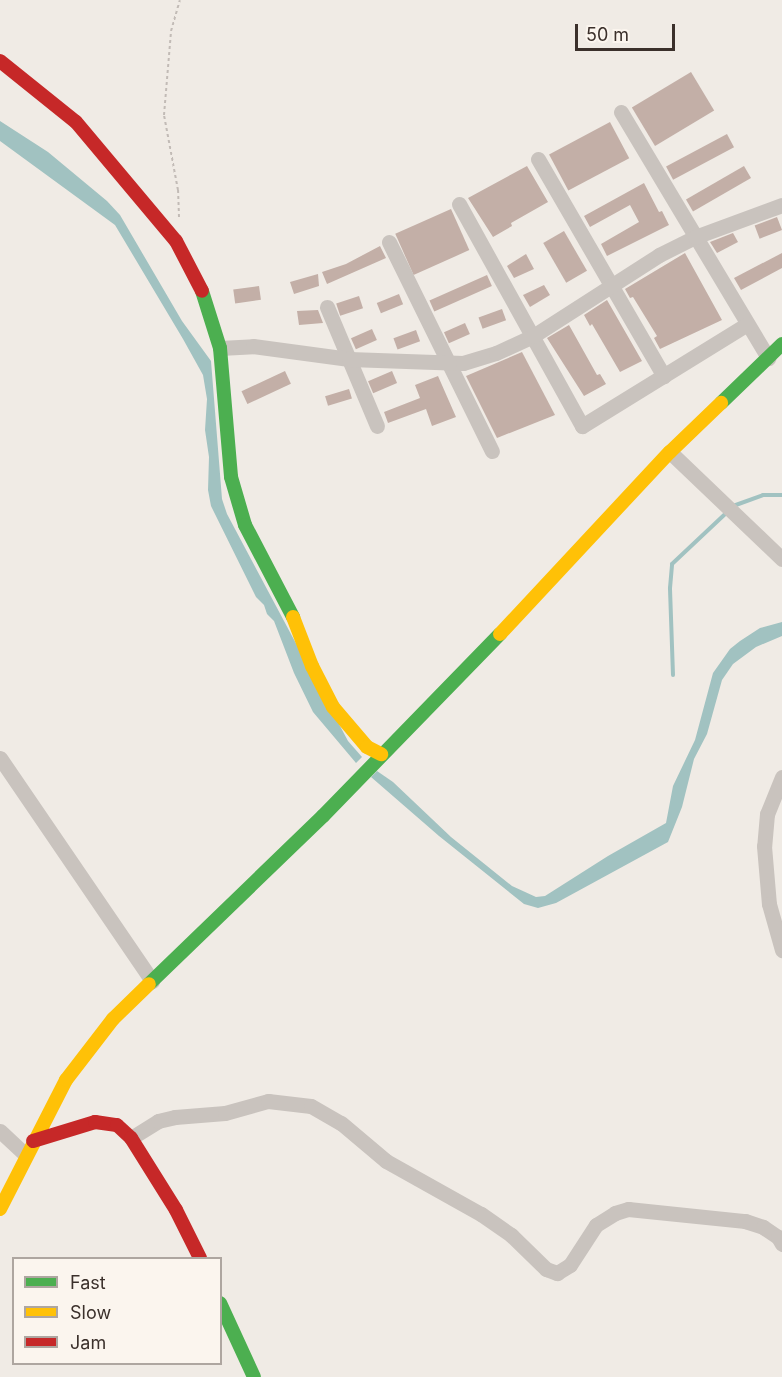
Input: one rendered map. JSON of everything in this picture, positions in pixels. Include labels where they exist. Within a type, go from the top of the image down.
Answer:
[{"type":"street","points":[[0,61],[76,122],[176,241],[200,285],[220,348],[231,477],[242,517],[293,616],[312,666],[333,707],[378,757]]},
{"type":"street","points":[[621,112],[768,358]]},
{"type":"street","points":[[538,159],[664,376]]},
{"type":"street","points":[[459,204],[582,426],[747,324]]},
{"type":"street","points":[[220,348],[253,346],[349,359],[462,363],[496,353],[532,336],[659,255],[695,237],[782,205]]},
{"type":"street","points":[[389,242],[492,450]]},
{"type":"street","points":[[327,307],[377,426]]},
{"type":"street","points":[[0,1209],[66,1080],[113,1019],[307,832],[520,613],[670,452],[782,344]]},
{"type":"street","points":[[670,452],[782,559]]},
{"type":"street","points":[[0,758],[152,981]]},
{"type":"street","points":[[782,777],[767,814],[764,846],[769,904],[782,950]]},
{"type":"street","points":[[131,1138],[158,1121],[175,1117],[225,1113],[268,1101],[312,1106],[341,1123],[386,1161],[481,1214],[511,1235],[546,1269],[557,1273],[570,1264],[596,1225],[615,1212],[628,1209],[745,1221],[763,1227],[777,1237],[782,1244]]},
{"type":"street","points":[[33,1141],[66,1133],[95,1122],[117,1125],[131,1138],[176,1210],[200,1257]]},
{"type":"street","points":[[0,1131],[26,1155]]},
{"type":"street","points":[[222,1307],[254,1377]]},
{"type":"path","points":[[176,241],[178,190],[164,115],[171,31],[180,0]]},
{"type":"water","points":[[0,121],[48,152],[107,201],[120,215],[182,321],[211,361],[222,499],[227,514],[348,741],[362,757],[356,763],[313,712],[294,673],[274,621],[256,597],[211,506],[208,490],[209,457],[205,430],[207,399],[203,375],[115,225],[0,141]]},
{"type":"water","points":[[782,622],[782,636],[756,647],[733,664],[722,680],[707,734],[694,759],[682,807],[668,842],[556,903],[538,908],[524,904],[439,836],[371,777],[377,771],[393,782],[451,837],[512,886],[536,897],[545,896],[666,823],[673,786],[695,740],[713,673],[730,649],[740,641],[760,628]]},
{"type":"building","points":[[691,72],[714,111],[655,146],[632,108]]},
{"type":"building","points":[[610,122],[629,158],[568,191],[549,154]]},
{"type":"building","points":[[727,134],[734,147],[673,180],[666,166]]},
{"type":"building","points":[[527,166],[548,202],[511,223],[512,226],[493,237],[468,198]]},
{"type":"building","points":[[744,166],[751,178],[693,212],[686,200]]},
{"type":"building","points":[[644,183],[659,212],[662,211],[669,225],[607,256],[601,244],[639,222],[630,205],[590,227],[584,216]]},
{"type":"building","points":[[451,209],[469,250],[414,275],[395,234]]},
{"type":"building","points":[[777,217],[782,230],[760,239],[755,226]]},
{"type":"building","points":[[564,231],[587,271],[566,283],[543,243]]},
{"type":"building","points":[[733,233],[738,242],[717,253],[710,242]]},
{"type":"building","points":[[380,246],[386,258],[327,284],[322,272],[346,264]]},
{"type":"building","points":[[685,253],[722,320],[660,349],[654,338],[657,336],[633,297],[630,298],[625,289]]},
{"type":"building","points":[[782,253],[782,268],[741,290],[734,278]]},
{"type":"building","points":[[526,254],[534,269],[514,278],[507,266]]},
{"type":"building","points":[[318,274],[319,286],[294,294],[290,282]]},
{"type":"building","points":[[487,275],[492,286],[434,312],[429,301]]},
{"type":"building","points":[[544,285],[550,295],[530,307],[523,295]]},
{"type":"building","points":[[259,286],[261,300],[235,303],[233,290]]},
{"type":"building","points":[[399,294],[403,304],[381,313],[377,303]]},
{"type":"building","points":[[359,296],[363,308],[340,316],[336,303]]},
{"type":"building","points":[[607,300],[642,361],[620,372],[592,324],[590,326],[584,315]]},
{"type":"building","points":[[502,309],[506,320],[483,329],[479,318]]},
{"type":"building","points":[[318,310],[323,323],[299,325],[297,311]]},
{"type":"building","points":[[465,323],[470,334],[449,343],[444,332]]},
{"type":"building","points":[[569,325],[597,375],[600,374],[606,384],[584,396],[547,338]]},
{"type":"building","points":[[372,329],[377,340],[356,349],[351,338]]},
{"type":"building","points":[[416,330],[420,341],[398,349],[393,338]]},
{"type":"building","points":[[522,352],[555,415],[497,438],[466,376]]},
{"type":"building","points":[[285,371],[291,384],[247,404],[241,391]]},
{"type":"building","points":[[392,371],[397,383],[373,393],[368,381]]},
{"type":"building","points":[[438,376],[456,417],[432,426],[426,409],[388,423],[384,412],[420,398],[415,385]]},
{"type":"building","points":[[349,389],[352,399],[328,406],[325,396]]},
{"type":"waterway","points":[[733,506],[763,495],[782,495]]},
{"type":"waterway","points":[[673,675],[670,588],[672,564],[725,514]]},
{"type":"traffic: fast","points":[[202,291],[220,348],[231,477],[245,525],[293,617]]},
{"type":"traffic: fast","points":[[721,403],[782,344]]},
{"type":"traffic: fast","points":[[149,984],[323,816],[500,634]]},
{"type":"traffic: fast","points":[[222,1307],[254,1377]]},
{"type":"traffic: slow","points":[[500,634],[670,452],[721,403]]},
{"type":"traffic: slow","points":[[293,617],[312,666],[333,707],[367,747],[381,754]]},
{"type":"traffic: slow","points":[[0,1209],[66,1080],[113,1019],[149,984]]},
{"type":"traffic: jam","points":[[0,61],[76,122],[176,241],[202,291]]},
{"type":"traffic: jam","points":[[33,1141],[95,1122],[117,1125],[131,1138],[176,1210],[200,1257]]}]
